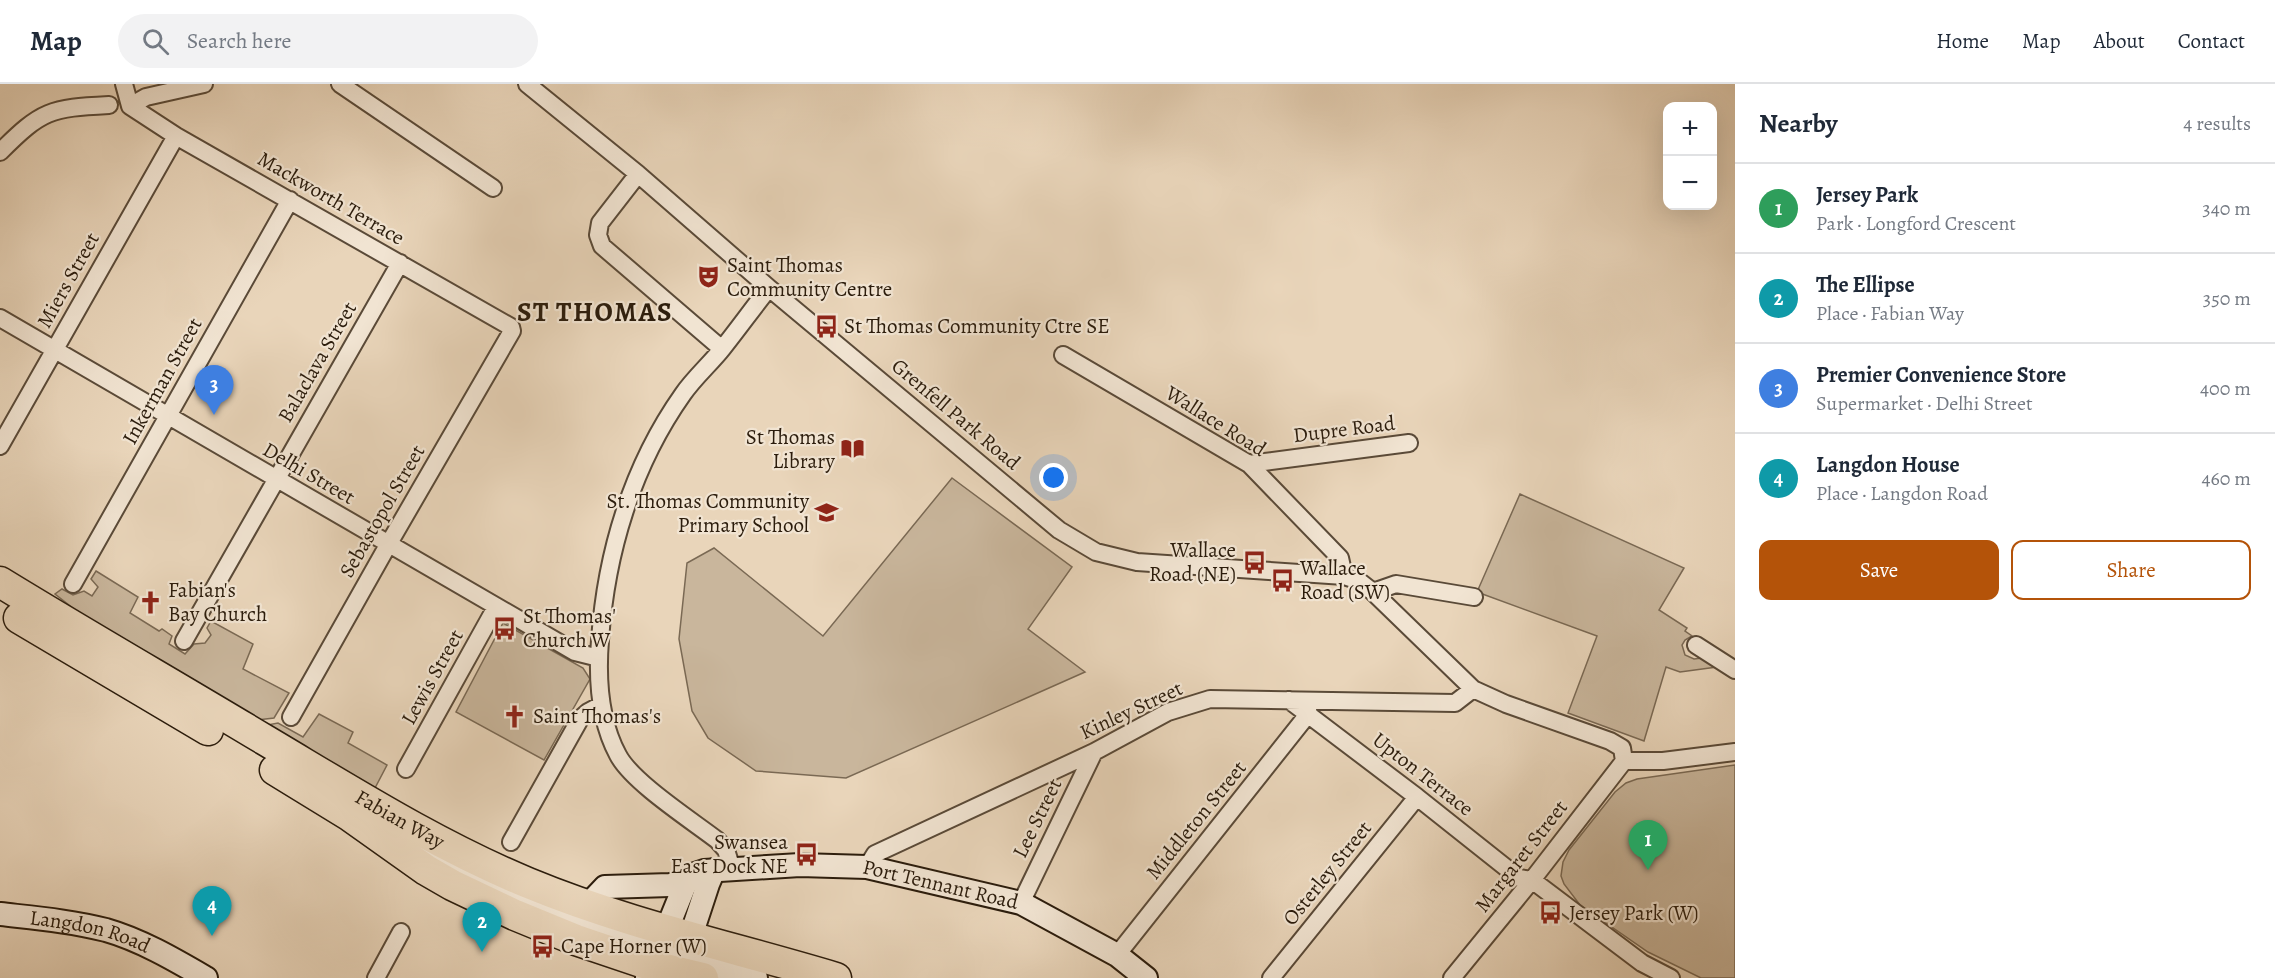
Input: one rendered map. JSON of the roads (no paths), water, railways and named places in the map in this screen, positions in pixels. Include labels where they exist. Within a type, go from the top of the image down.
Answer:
[{"type":"highway","name":"Fabian Way","points":[[0,582],[352,792],[467,856],[588,905],[673,960]]},
{"type":"highway","name":"Fabian Way","points":[[0,607],[306,789],[452,885],[515,915],[576,940],[673,960],[836,978]]},
{"type":"street","points":[[124,84],[130,106],[146,97],[204,84]]},
{"type":"street","points":[[340,84],[493,188]]},
{"type":"street","name":"Grenfell Park Road","points":[[527,84],[638,174],[769,288],[1059,530],[1096,552],[1137,562],[1344,576],[1359,581],[1473,689],[1506,704],[1610,741],[1622,748],[1624,761]]},
{"type":"street","points":[[0,152],[27,125],[45,114],[60,108],[109,105]]},
{"type":"street","name":"Mackworth Terrace","points":[[130,106],[176,136],[511,327]]},
{"type":"street","name":"Miers Street","points":[[0,446],[176,136]]},
{"type":"street","points":[[638,174],[600,223],[598,235],[602,246],[722,349]]},
{"type":"street","name":"Inkerman Street","points":[[73,584],[290,200]]},
{"type":"street","name":"Balaclava Street","points":[[184,641],[400,263]]},
{"type":"street","points":[[673,960],[723,870],[726,850],[717,840],[635,777],[618,756],[608,732],[601,705],[599,658],[602,610],[610,559],[647,454],[684,393],[722,349],[769,288]]},
{"type":"street","name":"Delhi Street","points":[[0,318],[574,652],[599,658]]},
{"type":"street","name":"Sebastopol Street","points":[[291,717],[512,331],[511,327]]},
{"type":"street","name":"Wallace Road","points":[[1063,355],[1249,464],[1340,558],[1344,576]]},
{"type":"street","name":"Dupre Road","points":[[1249,464],[1409,444]]},
{"type":"street","points":[[1373,592],[1396,584],[1474,597]]},
{"type":"street","name":"Lewis Street","points":[[406,769],[496,607]]},
{"type":"street","points":[[1696,645],[1735,670]]},
{"type":"street","name":"Kinley Street","points":[[867,867],[875,854],[1094,752],[1168,712],[1210,699],[1455,703],[1473,689]]},
{"type":"street","name":"Upton Terrace","points":[[1288,699],[1519,878],[1532,880],[1642,963],[1671,978]]},
{"type":"street","points":[[511,842],[580,719],[601,705]]},
{"type":"street","name":"Middleton Street","points":[[1117,955],[1309,713]]},
{"type":"street","name":"Lee Street","points":[[1021,903],[1094,752]]},
{"type":"street","points":[[1624,761],[1663,761],[1735,752]]},
{"type":"street","name":"Margaret Street","points":[[1452,978],[1532,880],[1624,761]]},
{"type":"street","points":[[352,792],[392,825],[446,862],[546,909],[673,960],[756,978]]},
{"type":"street","name":"Osterley Street","points":[[1270,978],[1417,797]]},
{"type":"street","name":"Port Tennant Road","points":[[588,905],[605,887],[670,885],[686,882],[692,875],[723,870],[800,865],[867,867],[1021,903],[1117,955],[1146,978]]},
{"type":"street","points":[[673,960],[686,882]]},
{"type":"street","name":"Langdon Road","points":[[0,914],[69,923],[107,931],[145,945],[206,978]]},
{"type":"street","points":[[376,978],[401,932]]},
{"type":"place","name":"Saint Thomas Community Centre","points":[[709,277]]},
{"type":"place","name":"St Thomas Community Ctre SE","points":[[826,326]]},
{"type":"place","name":"Premier Convenience Store","points":[[214,415]]},
{"type":"place","name":"St Thomas Library","points":[[853,449]]},
{"type":"place","name":"St. Thomas Community Primary School","points":[[827,513]]},
{"type":"place","name":"Wallace Road (NE)","points":[[1254,562]]},
{"type":"place","name":"Wallace Road (SW)","points":[[1282,580]]},
{"type":"place","name":"Fabian's Bay Church","points":[[150,602]]},
{"type":"place","name":"St Thomas' Church W","points":[[505,628]]},
{"type":"place","name":"Saint Thomas's","points":[[515,716]]},
{"type":"place","name":"Swansea East Dock NE","points":[[806,854]]},
{"type":"place","name":"Jersey Park","points":[[1648,870]]},
{"type":"place","name":"Jersey Park (W)","points":[[1551,913]]},
{"type":"place","name":"Langdon House","points":[[212,936]]},
{"type":"place","name":"Cape Horner (W)","points":[[543,946]]},
{"type":"place","name":"The Ellipse","points":[[482,952]]},
{"type":"district","name":"ST THOMAS","points":[[595,312]]}]
